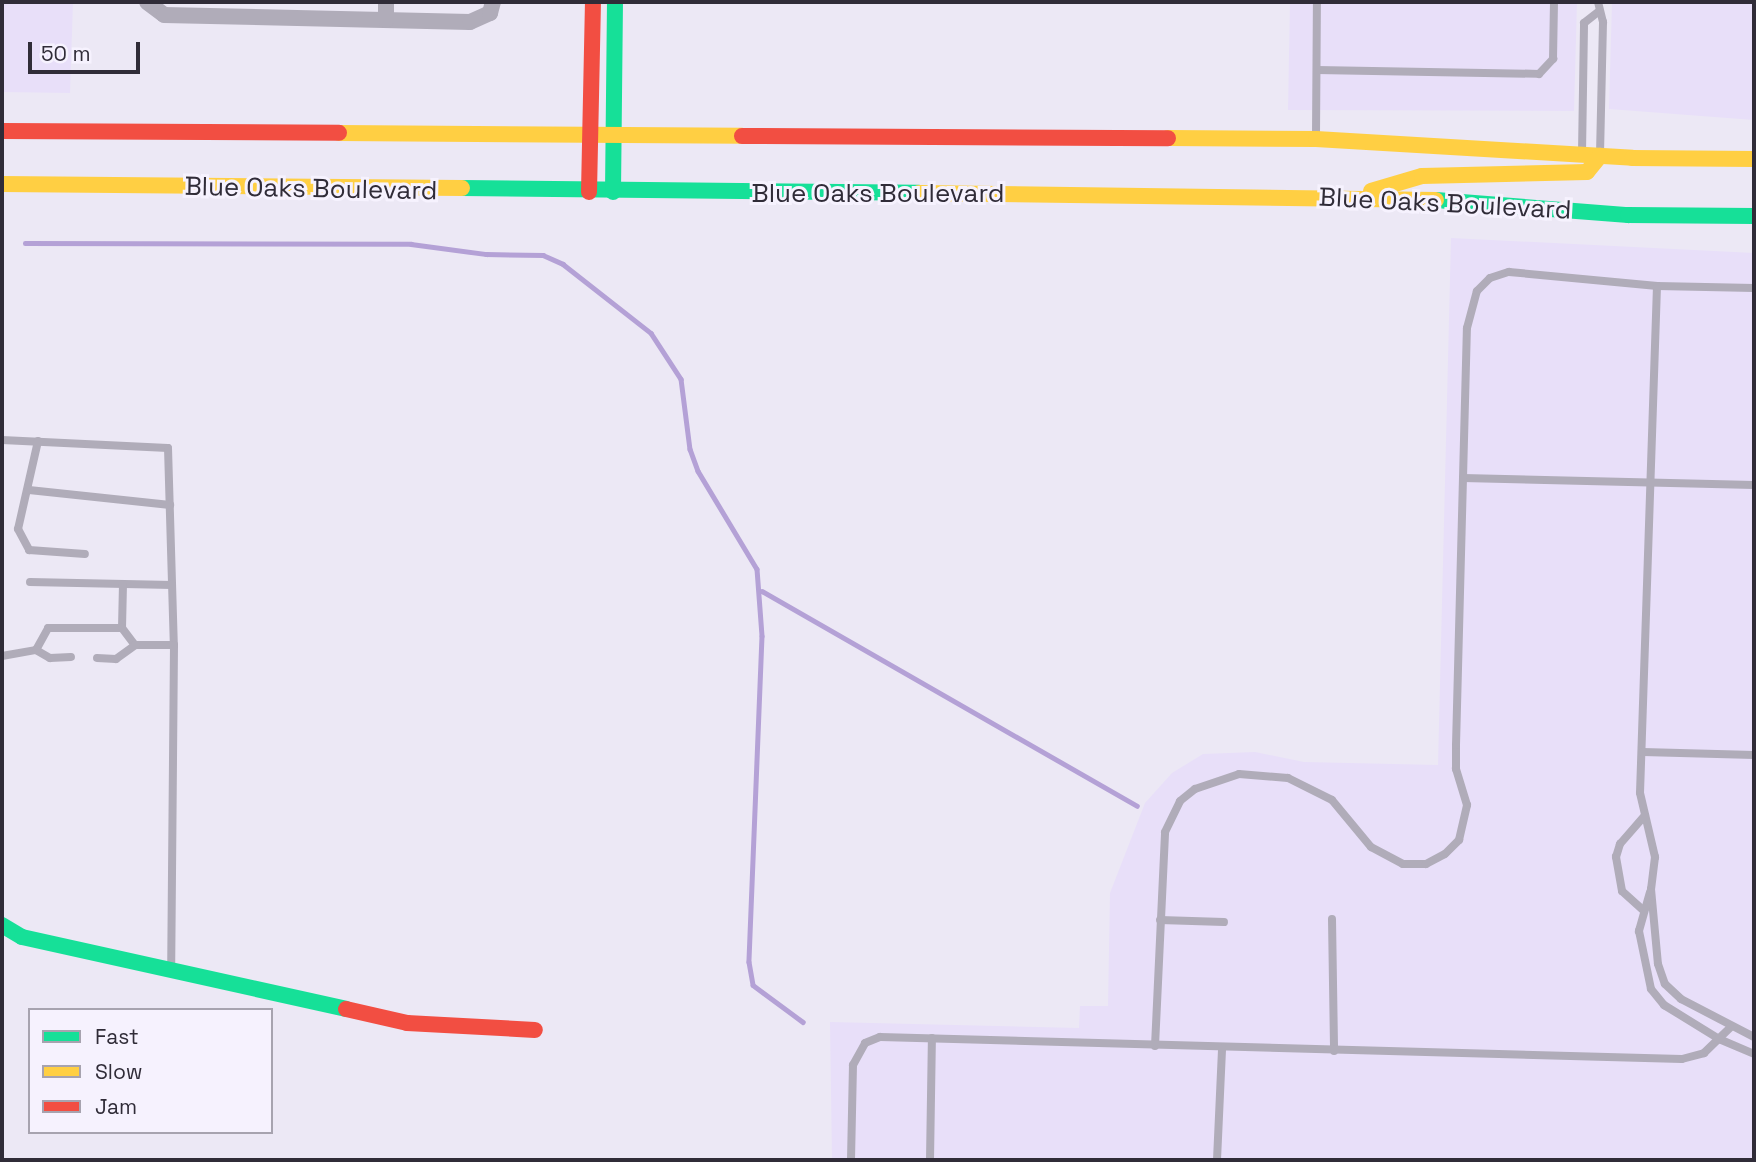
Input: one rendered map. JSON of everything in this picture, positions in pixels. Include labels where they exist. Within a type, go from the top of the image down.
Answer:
[{"type":"main road","points":[[589,192],[593,2]]},
{"type":"main road","points":[[613,192],[615,2]]},
{"type":"main road","name":"Blue Oaks Boulevard","points":[[2,131],[1316,139],[1600,156],[1754,159]]},
{"type":"main road","points":[[1350,197],[1422,176],[1522,177],[1587,172],[1600,156]]},
{"type":"main road","name":"Blue Oaks Boulevard","points":[[2,184],[589,192],[1350,197],[1504,203],[1628,215],[1754,216]]},
{"type":"main road","points":[[2,925],[22,937],[407,1023],[534,1030]]},
{"type":"main road","points":[[2,943],[22,937]]},
{"type":"street","points":[[147,2],[164,15],[262,9],[386,20],[470,22],[490,13],[493,2]]},
{"type":"street","points":[[386,2],[386,20]]},
{"type":"lane","points":[[1316,139],[1317,2]]},
{"type":"lane","points":[[1317,70],[1539,74],[1553,59],[1554,2]]},
{"type":"lane","points":[[1598,2],[1598,12],[1603,22],[1600,156]]},
{"type":"lane","points":[[1582,154],[1584,23],[1598,12]]},
{"type":"lane","points":[[1155,1046],[1163,853],[1171,817],[1195,789],[1217,779],[1264,775],[1310,787],[1332,800],[1371,847],[1404,864],[1426,864],[1446,855],[1459,840],[1467,805],[1456,769],[1456,745],[1470,306],[1490,278],[1509,272],[1657,286],[1754,288]]},
{"type":"lane","points":[[1657,286],[1653,482],[1640,793],[1655,857],[1651,889],[1658,964],[1665,984],[1681,999],[1731,1028],[1754,1037]]},
{"type":"lane","points":[[2,440],[168,448],[174,645],[172,970]]},
{"type":"lane","points":[[38,441],[18,529],[29,550],[85,554]]},
{"type":"lane","points":[[1463,478],[1754,485]]},
{"type":"lane","points":[[29,490],[170,505]]},
{"type":"lane","points":[[30,583],[172,585]]},
{"type":"lane","points":[[123,584],[122,628],[135,645]]},
{"type":"lane","points":[[36,650],[48,628],[122,628]]},
{"type":"lane","points":[[97,658],[116,659],[135,645],[174,645]]},
{"type":"lane","points":[[2,656],[36,650],[50,658],[71,657]]},
{"type":"lane","points":[[1643,752],[1754,755]]},
{"type":"lane","points":[[1643,910],[1622,891],[1616,858],[1620,844],[1645,815]]},
{"type":"lane","points":[[1651,889],[1643,910],[1640,939],[1651,989],[1664,1005],[1719,1040],[1754,1054]]},
{"type":"lane","points":[[1332,919],[1334,1051]]},
{"type":"lane","points":[[1160,920],[1224,922]]},
{"type":"lane","points":[[851,1160],[853,1065],[860,1050],[880,1037],[1682,1059],[1704,1053],[1731,1028]]},
{"type":"lane","points":[[930,1160],[933,1038]]},
{"type":"lane","points":[[1217,1160],[1222,1048]]},
{"type":"shaded area","points":[[2,2],[73,2],[70,93],[2,92]]},
{"type":"shaded area","points":[[1290,2],[1577,2],[1574,111],[1288,110]]},
{"type":"shaded area","points":[[1612,2],[1754,2],[1754,120],[1609,109]]},
{"type":"shaded area","points":[[1451,238],[1754,253],[1754,1160],[832,1160],[830,1022],[1079,1028],[1080,1006],[1108,1006],[1110,893],[1145,803],[1172,773],[1203,754],[1255,752],[1304,762],[1438,765]]},
{"type":"waterway","points":[[25,243],[411,244],[486,254],[543,255],[563,264],[651,333],[681,379],[690,449],[698,471],[757,569],[762,636],[749,962],[753,985],[803,1022]]},
{"type":"waterway","points":[[762,591],[1137,806]]},
{"type":"traffic: fast","points":[[613,192],[615,2]]},
{"type":"traffic: fast","points":[[462,188],[919,193]]},
{"type":"traffic: fast","points":[[1436,200],[1628,215],[1754,216]]},
{"type":"traffic: fast","points":[[2,925],[22,937],[346,1009]]},
{"type":"traffic: slow","points":[[339,133],[742,136]]},
{"type":"traffic: slow","points":[[1168,138],[1316,139],[1632,158],[1754,159]]},
{"type":"traffic: slow","points":[[1371,191],[1422,176],[1587,172],[1600,156]]},
{"type":"traffic: slow","points":[[2,184],[462,188]]},
{"type":"traffic: slow","points":[[919,193],[1436,200]]},
{"type":"traffic: jam","points":[[589,192],[593,2]]},
{"type":"traffic: jam","points":[[2,131],[339,133]]},
{"type":"traffic: jam","points":[[742,136],[1168,138]]},
{"type":"traffic: jam","points":[[346,1009],[407,1023],[535,1030]]}]
